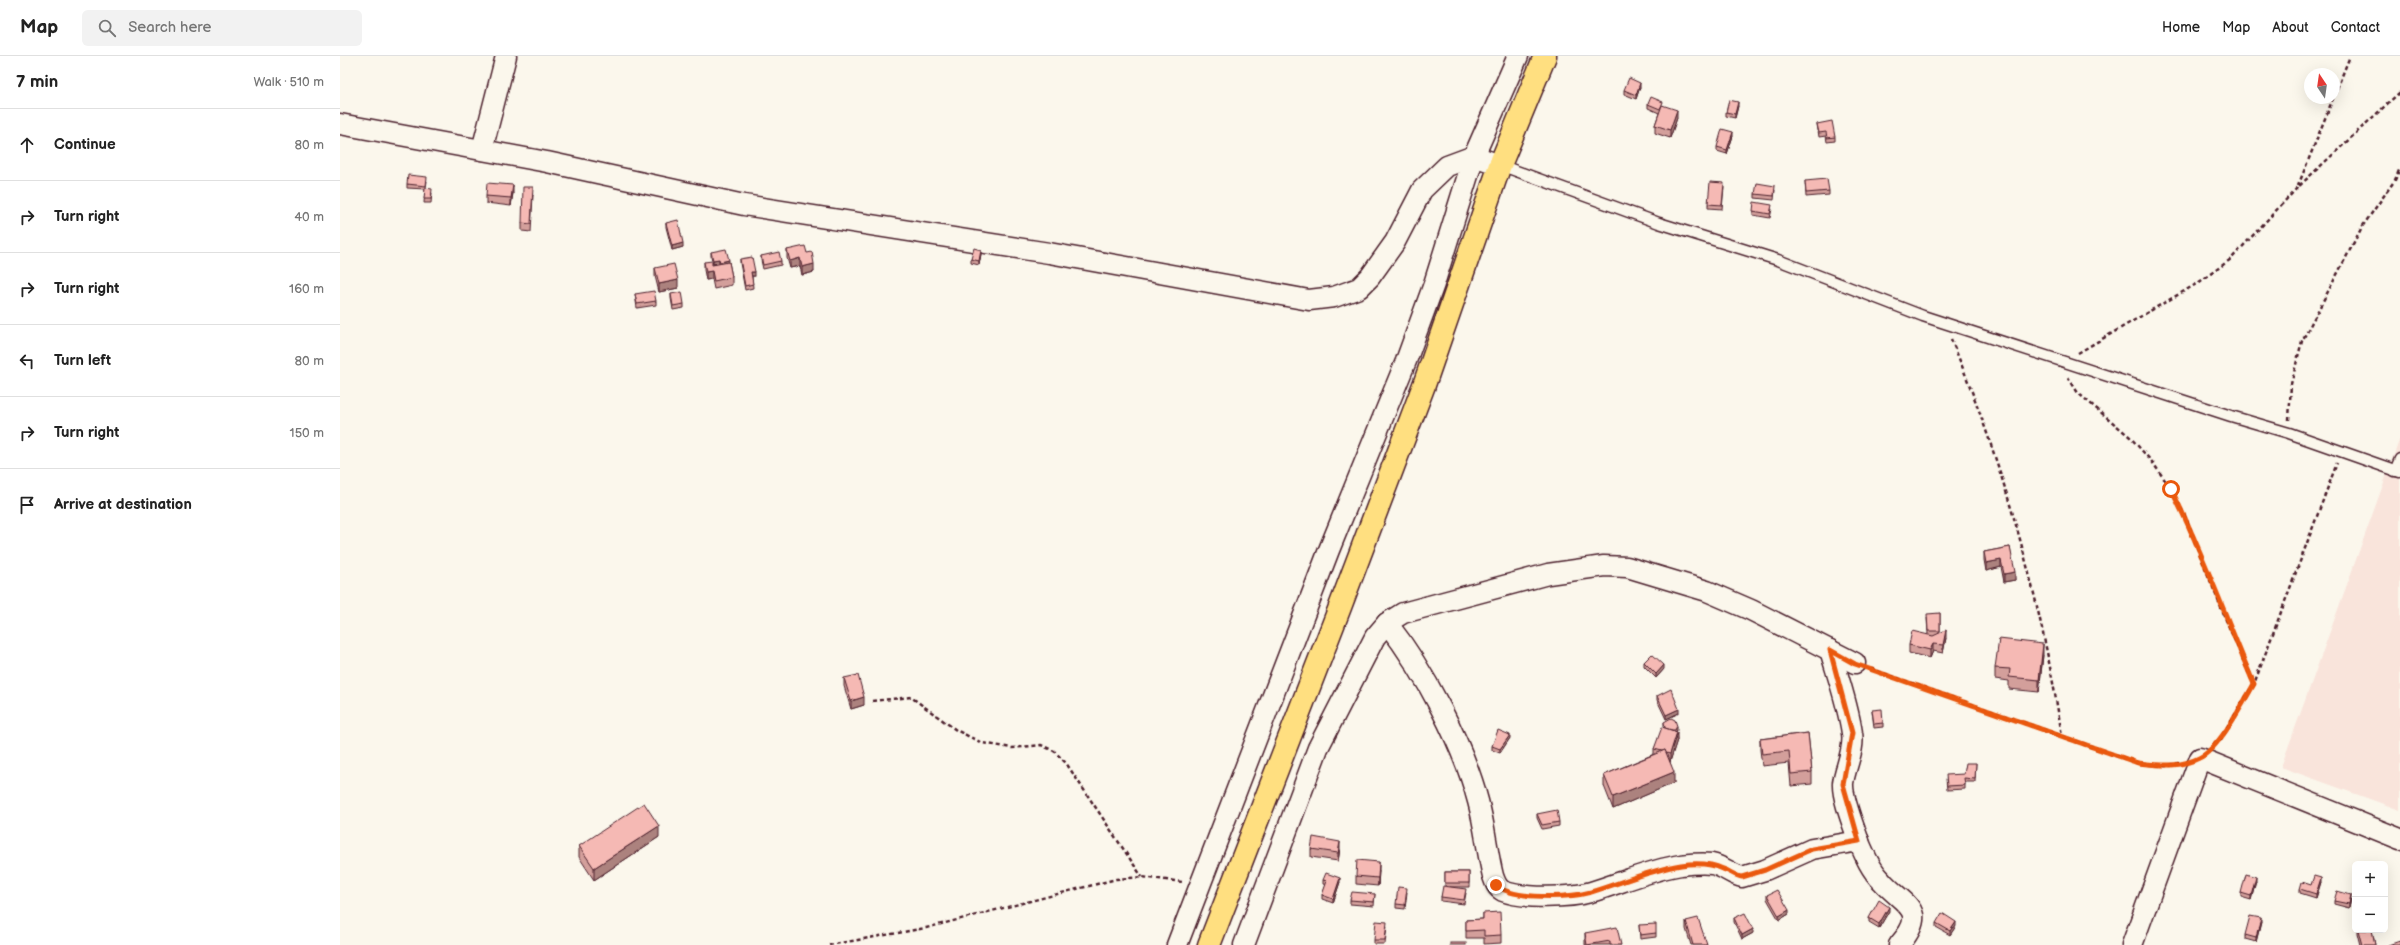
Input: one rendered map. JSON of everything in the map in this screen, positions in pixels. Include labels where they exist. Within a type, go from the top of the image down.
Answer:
[{"type":"highway","points":[[1209,945],[1424,385],[1500,165],[1545,56]]},
{"type":"street","points":[[482,150],[506,56]]},
{"type":"street","points":[[1177,945],[1329,550],[1406,361],[1434,284],[1474,156],[1518,56]]},
{"type":"street","points":[[340,124],[402,137],[482,150],[744,205],[1048,253],[1310,300],[1334,297],[1359,288],[1370,277],[1396,242],[1422,190],[1447,166],[1474,156],[1500,165]]},
{"type":"street","points":[[1244,945],[1318,748],[1375,637],[1387,623],[1403,613],[1548,574],[1604,566],[1627,566],[1707,591],[1751,610],[1855,664]]},
{"type":"street","points":[[1387,623],[1421,675],[1464,761],[1478,802],[1493,876],[1496,885],[1502,890],[1517,895],[1558,896],[1590,892],[1636,876],[1687,865],[1712,864],[1742,877],[1765,870],[1812,849],[1859,841]]},
{"type":"street","points":[[1830,650],[1852,733],[1843,784],[1859,841],[1873,871],[1882,882],[1911,907],[1914,916],[1914,922],[1899,945]]},
{"type":"street","points":[[2132,945],[2200,758],[2400,839]]},
{"type":"lane","points":[[1500,165],[1659,223],[1778,260],[1944,323],[2230,416],[2289,433],[2398,472],[2400,459]]},
{"type":"path","points":[[2297,188],[2350,56]]},
{"type":"path","points":[[2254,684],[2224,615],[2187,520],[2171,489],[2153,463],[2130,437],[2078,393],[2068,379],[2063,362],[2198,282],[2231,259],[2297,188],[2400,92]]},
{"type":"path","points":[[2289,433],[2291,384],[2302,341],[2362,227],[2395,180],[2400,168]]},
{"type":"path","points":[[1944,323],[1983,417],[2019,533],[2052,665],[2062,736]]},
{"type":"path","points":[[1855,664],[2138,763],[2168,766],[2200,758],[2220,740],[2254,684],[2342,452]]},
{"type":"path","points":[[872,701],[911,697],[956,730],[982,743],[1012,748],[1041,745],[1054,751],[1066,763],[1142,877]]},
{"type":"path","points":[[830,945],[926,928],[1116,879],[1142,877],[1200,884]]},
{"type":"shaded area","points":[[2400,438],[2400,810],[2281,767]]},
{"type":"building","points":[[1629,78],[1640,83],[1636,95],[1624,90]]},
{"type":"building","points":[[1651,97],[1663,102],[1660,109],[1648,104]]},
{"type":"building","points":[[1729,100],[1738,102],[1735,114],[1726,112]]},
{"type":"building","points":[[1662,105],[1677,110],[1670,130],[1655,125]]},
{"type":"building","points":[[1832,121],[1835,137],[1827,138],[1826,132],[1819,133],[1817,124]]},
{"type":"building","points":[[1722,129],[1733,132],[1727,150],[1717,147]]},
{"type":"building","points":[[408,175],[427,177],[426,186],[407,184]]},
{"type":"building","points":[[1827,179],[1829,191],[1806,193],[1805,181]]},
{"type":"building","points":[[1710,182],[1724,183],[1722,205],[1708,204]]},
{"type":"building","points":[[487,183],[513,185],[511,198],[486,196]]},
{"type":"building","points":[[1757,183],[1775,186],[1774,196],[1755,194]]},
{"type":"building","points":[[523,187],[533,187],[531,224],[522,223]]},
{"type":"building","points":[[425,188],[432,189],[431,199],[424,199]]},
{"type":"building","points":[[1754,202],[1772,205],[1770,214],[1753,211]]},
{"type":"building","points":[[678,220],[683,243],[672,246],[666,223]]},
{"type":"building","points":[[805,246],[807,253],[812,252],[814,264],[802,267],[800,258],[790,261],[787,250]]},
{"type":"building","points":[[974,248],[981,250],[979,261],[971,259]]},
{"type":"building","points":[[726,249],[729,260],[720,262],[719,259],[713,260],[711,252]]},
{"type":"building","points":[[779,252],[781,261],[763,265],[761,256]]},
{"type":"building","points":[[752,257],[755,272],[751,272],[753,284],[745,286],[740,259]]},
{"type":"building","points":[[712,261],[712,265],[729,262],[732,277],[714,281],[712,271],[706,272],[704,262]]},
{"type":"building","points":[[674,264],[678,280],[659,284],[655,268]]},
{"type":"building","points":[[654,291],[656,301],[637,304],[635,294]]},
{"type":"building","points":[[682,292],[684,304],[673,306],[671,294]]},
{"type":"building","points":[[2010,547],[2015,572],[2004,574],[2001,560],[1986,563],[1984,552]]},
{"type":"building","points":[[1940,613],[1940,631],[1928,631],[1927,614]]},
{"type":"building","points":[[1946,630],[1943,645],[1933,644],[1930,650],[1909,645],[1912,631],[1933,636]]},
{"type":"building","points":[[1999,639],[2043,644],[2039,680],[2009,677],[2010,669],[1995,668]]},
{"type":"building","points":[[1652,654],[1664,665],[1656,674],[1644,662]]},
{"type":"building","points":[[858,675],[864,697],[851,701],[844,678]]},
{"type":"building","points":[[1671,689],[1679,709],[1666,715],[1657,696]]},
{"type":"building","points":[[1882,709],[1883,723],[1874,724],[1872,710]]},
{"type":"building","points":[[1671,718],[1675,720],[1677,726],[1675,730],[1665,728],[1664,722]]},
{"type":"building","points":[[1662,727],[1677,732],[1670,754],[1666,753],[1665,750],[1662,751],[1654,749]]},
{"type":"building","points":[[1498,730],[1510,735],[1500,749],[1492,746]]},
{"type":"building","points":[[1808,733],[1812,772],[1791,774],[1789,751],[1762,754],[1760,739]]},
{"type":"building","points":[[1665,750],[1674,772],[1613,797],[1604,775]]},
{"type":"building","points":[[1966,763],[1976,763],[1975,779],[1964,778],[1965,785],[1947,786],[1946,775],[1964,774]]},
{"type":"building","points":[[644,803],[659,826],[594,868],[579,846]]},
{"type":"building","points":[[1557,810],[1559,822],[1542,825],[1537,814]]},
{"type":"building","points":[[1313,837],[1340,842],[1338,853],[1311,849]]},
{"type":"building","points":[[1357,860],[1379,862],[1378,878],[1356,876]]},
{"type":"building","points":[[1445,872],[1469,872],[1469,883],[1445,883]]},
{"type":"building","points":[[1326,873],[1340,878],[1333,899],[1322,895],[1327,881],[1323,880]]},
{"type":"building","points":[[2246,874],[2256,877],[2251,896],[2241,893]]},
{"type":"building","points":[[2314,876],[2321,878],[2316,894],[2300,889],[2302,882],[2311,885]]},
{"type":"building","points":[[1443,886],[1466,889],[1464,900],[1441,897]]},
{"type":"building","points":[[1398,887],[1407,888],[1405,905],[1396,904]]},
{"type":"building","points":[[1777,890],[1789,910],[1779,916],[1767,895]]},
{"type":"building","points":[[2337,891],[2351,895],[2349,904],[2334,901]]},
{"type":"building","points":[[1352,892],[1375,894],[1374,902],[1350,900]]},
{"type":"building","points":[[1879,900],[1889,907],[1879,924],[1869,918]]},
{"type":"building","points":[[1500,912],[1501,935],[1484,936],[1484,930],[1466,931],[1466,920],[1483,919],[1483,913]]},
{"type":"building","points":[[1745,913],[1753,929],[1742,935],[1734,918]]},
{"type":"building","points":[[1942,913],[1956,922],[1950,931],[1936,923]]},
{"type":"building","points":[[2250,916],[2261,918],[2256,938],[2245,935]]},
{"type":"building","points":[[1698,918],[1707,945],[1693,945],[1686,921]]},
{"type":"building","points":[[1376,921],[1387,922],[1385,940],[1374,940]]},
{"type":"building","points":[[1656,924],[1656,933],[1640,935],[1639,925]]},
{"type":"building","points":[[1617,927],[1621,945],[1610,945],[1610,941],[1587,945],[1585,933]]},
{"type":"building","points":[[2359,933],[2373,933],[2375,945],[2362,945]]},
{"type":"building","points":[[2400,941],[2400,945],[2388,945]]},
{"type":"building","points":[[1450,943],[1466,943],[1466,945],[1450,945]]},
{"type":"route","points":[[1496,885],[1502,890],[1517,895],[1558,896],[1590,892],[1615,882],[1636,876],[1681,865],[1699,864],[1712,864],[1742,877],[1765,870],[1812,849],[1825,845],[1859,841],[1847,805],[1843,784],[1853,740],[1852,733],[1830,650],[1855,664],[2138,763],[2168,766],[2200,758],[2220,740],[2254,684],[2224,615],[2187,520],[2171,489]]}]
